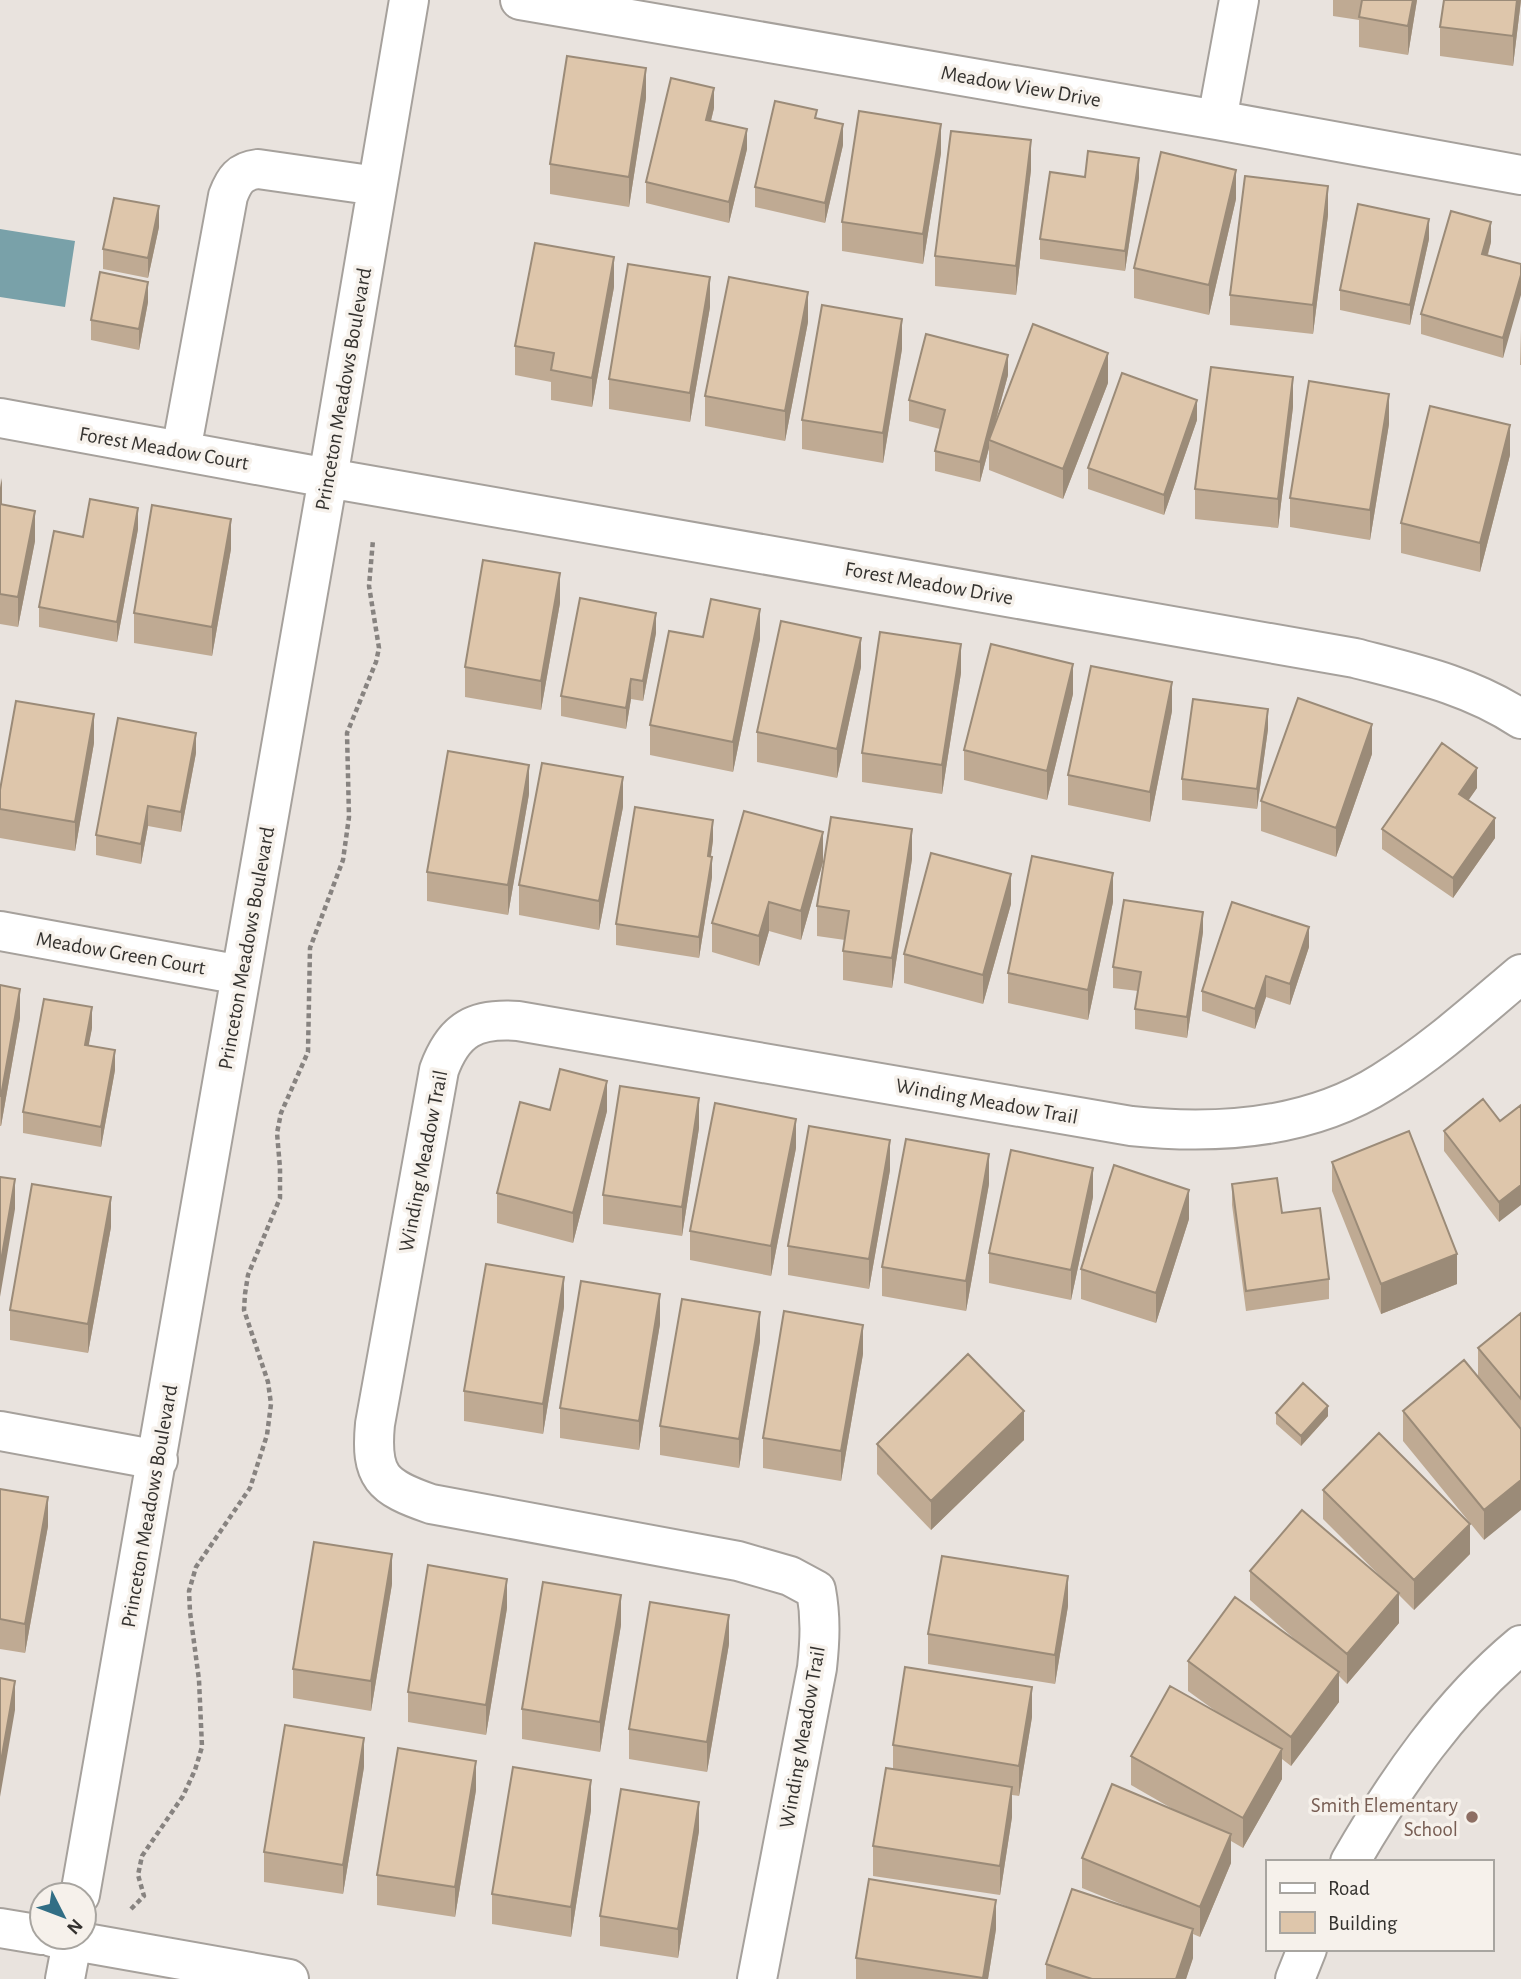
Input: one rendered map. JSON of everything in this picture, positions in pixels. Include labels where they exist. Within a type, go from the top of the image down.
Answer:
[{"type":"street","name":"Princeton Meadows Boulevard","points":[[83,1881],[158,1460],[409,0]]},
{"type":"street","name":"Meadow View Drive","points":[[520,0],[1521,175]]},
{"type":"street","points":[[1217,120],[1239,0]]},
{"type":"street","points":[[181,451],[228,196],[233,184],[248,170],[258,169],[377,186]]},
{"type":"street","name":"Forest Meadow Court","points":[[0,418],[328,478]]},
{"type":"street","name":"Forest Meadow Drive","points":[[328,478],[1355,658],[1434,678],[1471,691],[1521,719]]},
{"type":"street","name":"Meadow Green Court","points":[[0,931],[241,975]]},
{"type":"street","name":"Winding Meadow Trail","points":[[757,1979],[817,1668],[821,1639],[816,1590],[790,1576],[738,1561],[431,1504],[396,1490],[381,1476],[374,1464],[375,1424],[439,1070],[446,1052],[458,1035],[479,1022],[518,1021],[1131,1126],[1200,1130],[1275,1124],[1310,1115],[1346,1101],[1381,1083],[1417,1059],[1521,974]]},
{"type":"street","points":[[0,1431],[158,1460]]},
{"type":"street","points":[[1351,1860],[1402,1779],[1437,1733],[1472,1689],[1521,1645]]},
{"type":"street","points":[[0,1928],[28,1933]]},
{"type":"street","points":[[98,1945],[289,1979]]},
{"type":"street","points":[[62,1951],[65,1979]]},
{"type":"street","points":[[1295,1979],[1306,1951]]},
{"type":"path","points":[[123,1950],[132,1908],[144,1896],[138,1875],[142,1856],[183,1796],[202,1747],[200,1680],[189,1591],[196,1567],[250,1488],[268,1435],[271,1404],[268,1382],[244,1310],[245,1294],[248,1275],[279,1198],[280,1168],[276,1133],[281,1113],[308,1052],[310,948],[344,850],[349,817],[347,733],[376,662],[379,648],[369,586],[373,540]]},
{"type":"water","points":[[0,229],[75,241],[65,307],[0,297]]},
{"type":"building","points":[[1362,0],[1413,0],[1408,26],[1359,17]]},
{"type":"building","points":[[1444,0],[1517,0],[1513,36],[1440,27]]},
{"type":"building","points":[[567,56],[646,68],[629,177],[550,164]]},
{"type":"building","points":[[671,78],[714,88],[706,120],[747,129],[729,202],[646,182]]},
{"type":"building","points":[[775,101],[817,110],[815,118],[843,124],[825,203],[755,187]]},
{"type":"building","points":[[859,111],[941,124],[923,234],[842,222]]},
{"type":"building","points":[[951,131],[1031,140],[1016,266],[935,256]]},
{"type":"building","points":[[1088,151],[1139,158],[1125,251],[1040,239],[1050,172],[1085,177]]},
{"type":"building","points":[[1161,152],[1236,170],[1209,285],[1134,268]]},
{"type":"building","points":[[1245,176],[1328,186],[1313,305],[1230,295]]},
{"type":"building","points":[[114,198],[159,206],[148,258],[103,249]]},
{"type":"building","points":[[1358,204],[1429,219],[1410,305],[1340,290]]},
{"type":"building","points":[[1451,211],[1491,222],[1482,254],[1521,264],[1521,275],[1503,338],[1421,314]]},
{"type":"building","points":[[535,243],[614,257],[592,378],[551,370],[554,353],[515,346]]},
{"type":"building","points":[[628,264],[710,277],[690,393],[609,379]]},
{"type":"building","points":[[100,272],[148,282],[139,329],[91,320]]},
{"type":"building","points":[[729,277],[808,292],[785,411],[705,396]]},
{"type":"building","points":[[822,305],[902,319],[883,433],[802,420]]},
{"type":"building","points":[[1033,324],[1108,353],[1063,469],[989,440]]},
{"type":"building","points":[[926,334],[1008,355],[980,462],[935,451],[945,410],[909,400]]},
{"type":"building","points":[[1211,367],[1293,377],[1278,499],[1195,489]]},
{"type":"building","points":[[1122,373],[1197,400],[1164,495],[1088,468]]},
{"type":"building","points":[[1309,381],[1389,394],[1370,510],[1290,498]]},
{"type":"building","points":[[1430,406],[1510,425],[1480,543],[1401,523]]},
{"type":"building","points":[[90,499],[138,508],[117,622],[39,607],[54,531],[83,537]]},
{"type":"building","points":[[0,504],[35,511],[18,597],[0,594]]},
{"type":"building","points":[[152,505],[231,519],[212,627],[134,613]]},
{"type":"building","points":[[483,560],[560,573],[541,681],[465,667]]},
{"type":"building","points":[[580,598],[656,613],[643,681],[631,679],[626,708],[561,696]]},
{"type":"building","points":[[711,599],[760,609],[733,742],[650,725],[669,631],[703,637]]},
{"type":"building","points":[[781,621],[861,638],[837,749],[757,732]]},
{"type":"building","points":[[880,632],[961,644],[942,765],[862,753]]},
{"type":"building","points":[[991,644],[1073,664],[1047,771],[964,750]]},
{"type":"building","points":[[1091,666],[1172,682],[1150,792],[1068,775]]},
{"type":"building","points":[[1298,698],[1372,724],[1336,828],[1261,801]]},
{"type":"building","points":[[1193,699],[1268,709],[1257,789],[1182,779]]},
{"type":"building","points":[[16,701],[94,714],[75,822],[0,809],[0,790]]},
{"type":"building","points":[[118,718],[196,733],[181,812],[148,806],[141,844],[96,835]]},
{"type":"building","points":[[1442,743],[1477,768],[1459,794],[1495,818],[1453,878],[1382,829]]},
{"type":"building","points":[[448,751],[529,765],[508,885],[427,872]]},
{"type":"building","points":[[542,763],[623,777],[599,901],[519,885]]},
{"type":"building","points":[[635,807],[713,820],[708,856],[712,857],[699,937],[616,924]]},
{"type":"building","points":[[744,811],[823,832],[801,911],[769,902],[759,936],[712,923]]},
{"type":"building","points":[[831,817],[912,829],[892,958],[843,951],[849,911],[817,906]]},
{"type":"building","points":[[931,853],[1011,874],[983,975],[904,954]]},
{"type":"building","points":[[1032,856],[1113,873],[1088,990],[1008,973]]},
{"type":"building","points":[[1124,900],[1203,912],[1187,1017],[1135,1009],[1141,972],[1113,967]]},
{"type":"building","points":[[1232,902],[1309,927],[1290,984],[1266,976],[1255,1009],[1202,991]]},
{"type":"building","points":[[0,985],[20,989],[1,1096],[0,1096]]},
{"type":"building","points":[[44,999],[92,1007],[85,1045],[115,1050],[101,1127],[23,1112]]},
{"type":"building","points":[[560,1069],[607,1081],[573,1213],[497,1193],[520,1102],[550,1110]]},
{"type":"building","points":[[620,1086],[699,1098],[682,1207],[603,1195]]},
{"type":"building","points":[[1483,1099],[1500,1121],[1521,1105],[1521,1185],[1499,1202],[1444,1131]]},
{"type":"building","points":[[715,1103],[796,1119],[771,1246],[690,1231]]},
{"type":"building","points":[[809,1126],[890,1140],[869,1259],[788,1246]]},
{"type":"building","points":[[1409,1131],[1457,1254],[1381,1284],[1332,1162]]},
{"type":"building","points":[[906,1139],[989,1154],[966,1281],[882,1267]]},
{"type":"building","points":[[1011,1150],[1093,1168],[1071,1270],[989,1253]]},
{"type":"building","points":[[1114,1165],[1189,1190],[1156,1293],[1081,1269]]},
{"type":"building","points":[[0,1177],[15,1179],[0,1267]]},
{"type":"building","points":[[1277,1178],[1282,1213],[1320,1208],[1329,1279],[1246,1291],[1232,1184]]},
{"type":"building","points":[[32,1184],[111,1197],[88,1324],[10,1310]]},
{"type":"building","points":[[486,1264],[564,1277],[543,1404],[464,1391]]},
{"type":"building","points":[[581,1281],[660,1294],[639,1421],[560,1408]]},
{"type":"building","points":[[682,1299],[760,1312],[739,1439],[660,1426]]},
{"type":"building","points":[[784,1311],[863,1325],[841,1451],[763,1438]]},
{"type":"building","points":[[1521,1313],[1521,1399],[1478,1348]]},
{"type":"building","points":[[968,1354],[1024,1411],[931,1501],[877,1444]]},
{"type":"building","points":[[1464,1360],[1521,1429],[1521,1480],[1484,1510],[1403,1411]]},
{"type":"building","points":[[1303,1383],[1328,1406],[1301,1436],[1276,1413]]},
{"type":"building","points":[[1379,1433],[1470,1524],[1414,1580],[1323,1490]]},
{"type":"building","points":[[0,1489],[48,1497],[25,1624],[0,1619]]},
{"type":"building","points":[[1302,1510],[1399,1593],[1347,1654],[1250,1571]]},
{"type":"building","points":[[314,1542],[392,1554],[371,1681],[293,1669]]},
{"type":"building","points":[[942,1556],[1068,1576],[1055,1655],[928,1634]]},
{"type":"building","points":[[428,1565],[507,1579],[486,1705],[408,1692]]},
{"type":"building","points":[[543,1582],[621,1595],[600,1722],[522,1709]]},
{"type":"building","points":[[1235,1597],[1339,1672],[1291,1737],[1188,1661]]},
{"type":"building","points":[[650,1602],[729,1615],[707,1742],[629,1729]]},
{"type":"building","points":[[905,1667],[1032,1687],[1019,1766],[893,1745]]},
{"type":"building","points":[[0,1678],[15,1681],[0,1767]]},
{"type":"building","points":[[1170,1686],[1282,1749],[1243,1818],[1131,1756]]},
{"type":"building","points":[[285,1725],[364,1738],[343,1865],[264,1852]]},
{"type":"building","points":[[398,1748],[476,1761],[455,1887],[377,1875]]},
{"type":"building","points":[[513,1767],[591,1780],[571,1907],[492,1894]]},
{"type":"building","points":[[886,1768],[1012,1787],[1000,1866],[873,1846]]},
{"type":"building","points":[[1112,1784],[1231,1834],[1200,1907],[1082,1858]]},
{"type":"building","points":[[621,1789],[699,1802],[678,1929],[600,1916]]},
{"type":"building","points":[[869,1879],[996,1900],[983,1978],[856,1958]]},
{"type":"building","points":[[1072,1889],[1193,1929],[1176,1979],[1092,1979],[1046,1964]]},
{"type":"place","name":"Smith Elementary School","points":[[1472,1817]]}]
